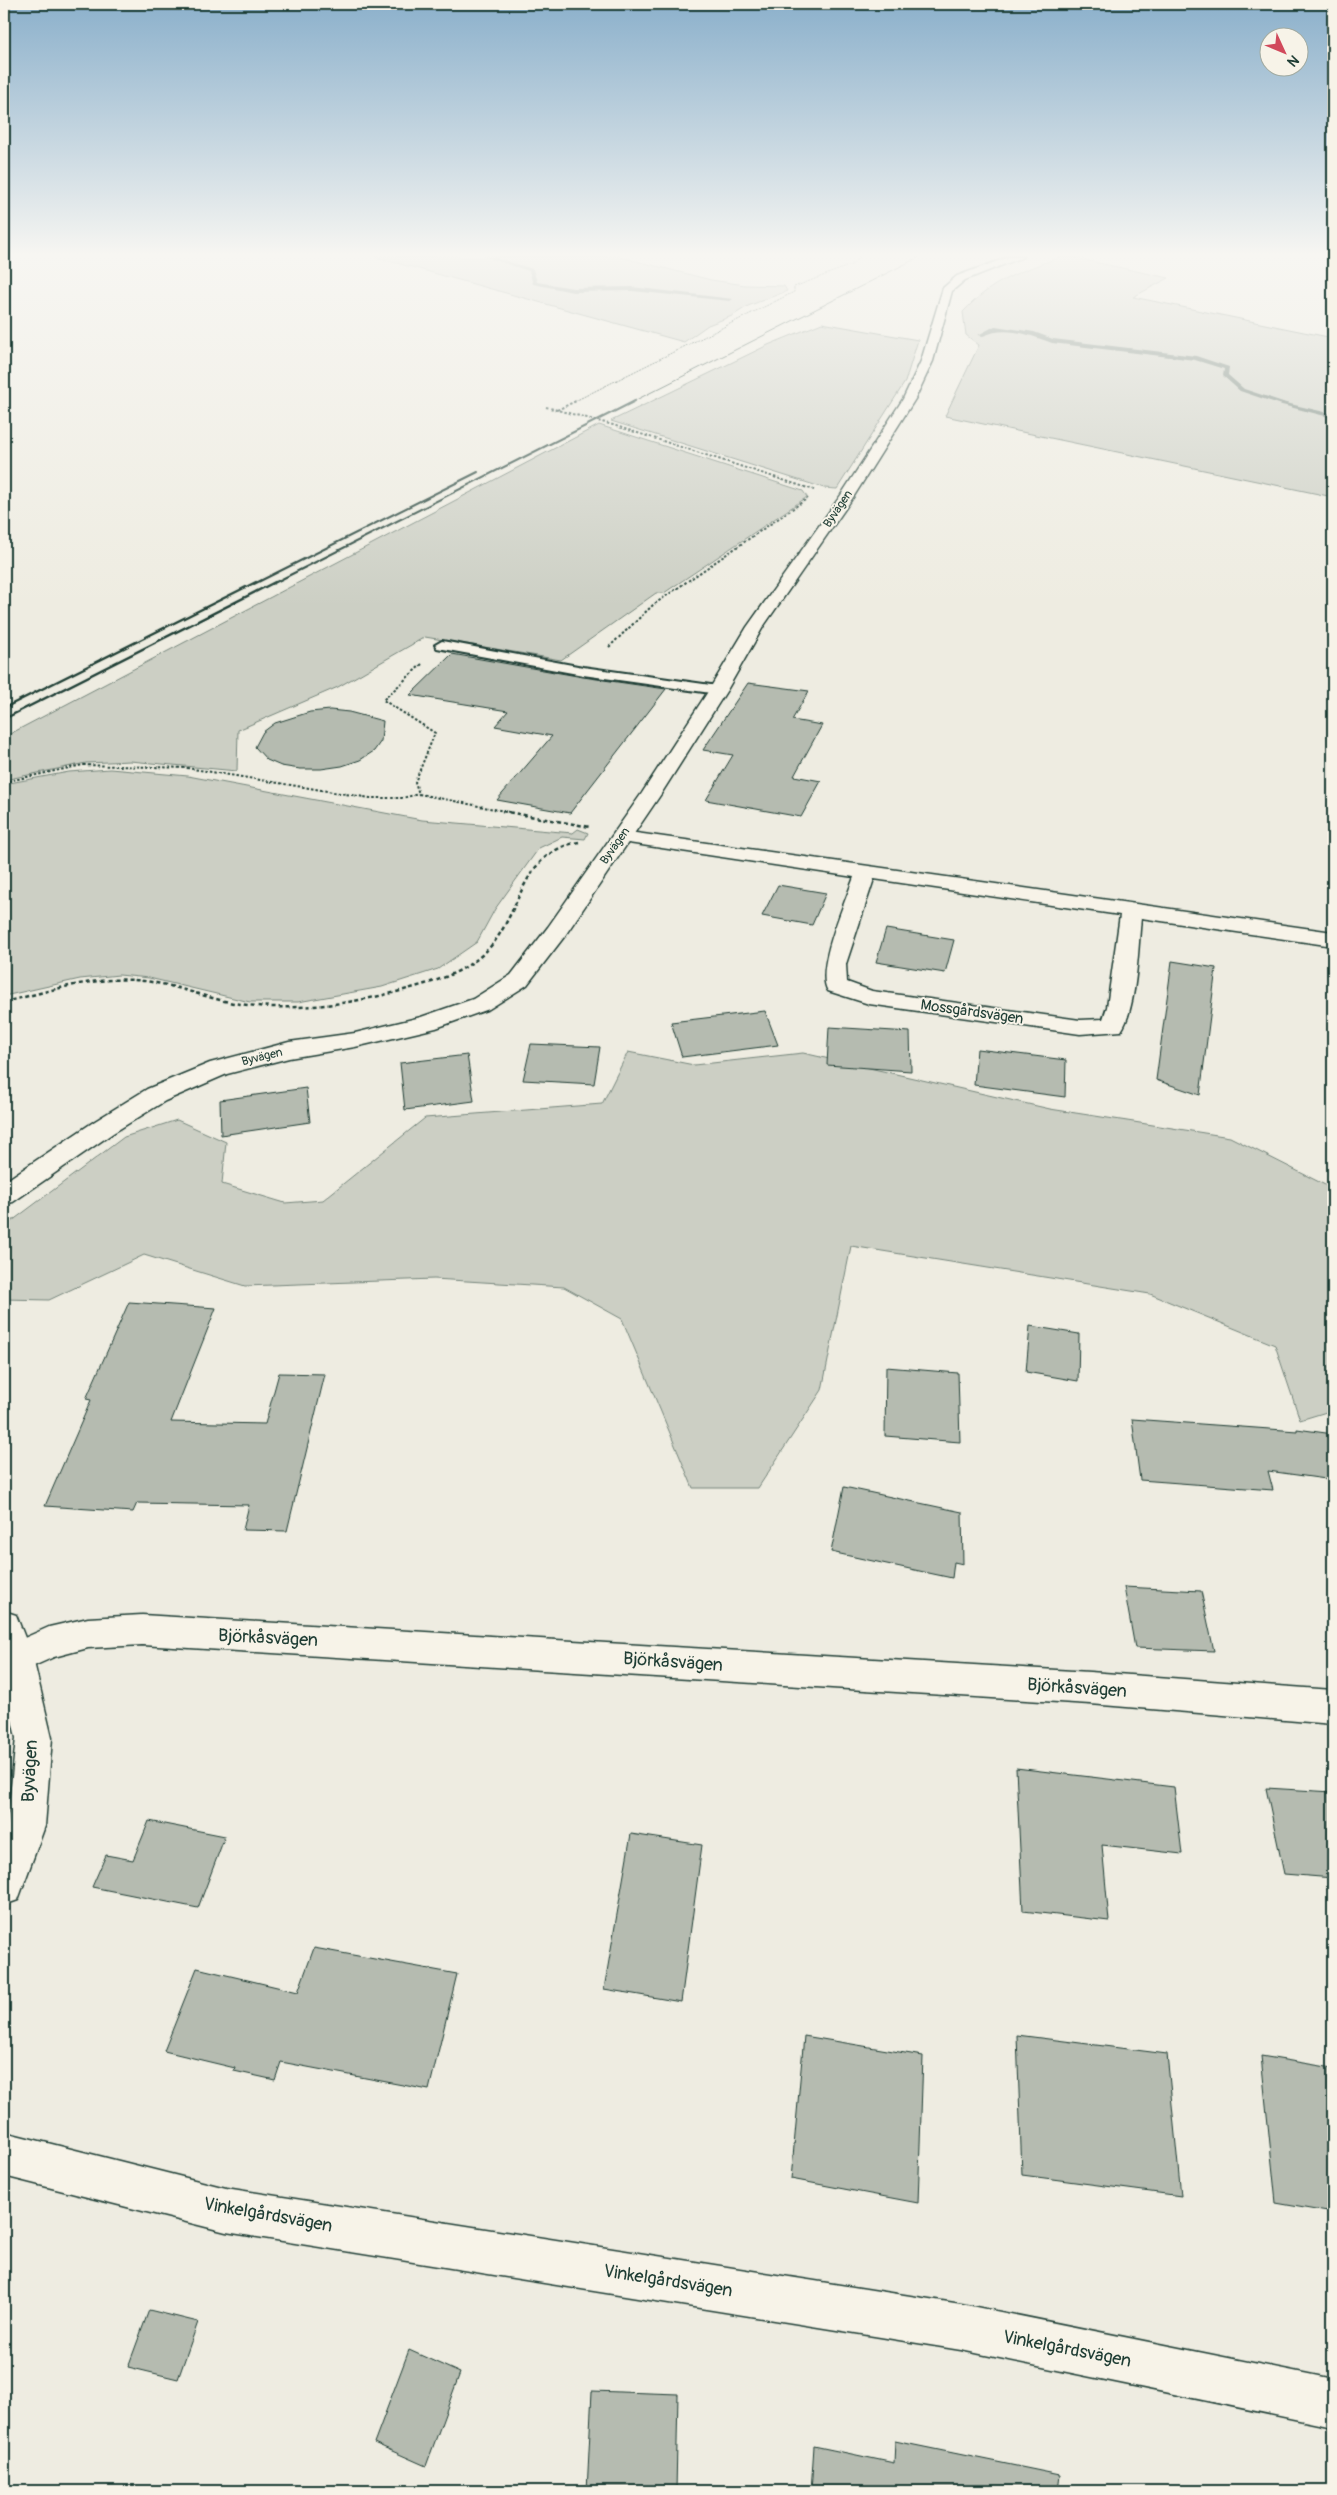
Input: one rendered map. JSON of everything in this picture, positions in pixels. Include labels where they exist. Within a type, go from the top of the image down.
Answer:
[{"type":"street","name":"Byvägen","points":[[4,1195],[104,1127],[156,1095],[219,1068],[289,1050],[355,1040],[428,1023],[481,1004],[519,980],[556,932],[617,843],[718,690],[755,627],[847,496],[909,399],[921,373]]},
{"type":"street","points":[[617,843],[866,872],[1333,939]]},
{"type":"street","name":"Mossgårdsvägen","points":[[866,872],[835,964],[836,986],[869,997],[1080,1027],[1113,1026],[1119,1007],[1131,910]]},
{"type":"street","name":"Björkåsvägen","points":[[10,1642],[49,1643],[88,1634],[142,1630],[1090,1688],[1333,1707]]},
{"type":"street","name":"Byvägen","points":[[4,1886],[26,1826],[34,1738],[10,1642]]},
{"type":"street","name":"Vinkelgårdsvägen","points":[[4,2154],[226,2210],[961,2328],[1333,2402]]},
{"type":"lane","points":[[442,645],[583,671],[718,690]]},
{"type":"path","points":[[557,410],[630,373]]},
{"type":"path","points":[[546,407],[613,425],[818,492],[653,605],[583,671]]},
{"type":"path","points":[[419,794],[415,782],[435,733],[383,700],[442,645]]},
{"type":"path","points":[[4,782],[83,765],[177,768],[370,798],[402,798],[419,794],[430,798],[595,828],[617,843]]},
{"type":"path","points":[[4,1002],[72,986],[135,980],[262,1008],[306,1008],[424,985],[453,974],[476,960],[492,945],[524,885],[549,851],[564,843],[617,843]]},
{"type":"shaded area","points":[[709,373],[908,373],[905,382],[837,489],[824,488],[611,421]]},
{"type":"shaded area","points":[[965,373],[1333,373],[1333,497],[945,416]]},
{"type":"shaded area","points":[[599,425],[803,491],[807,497],[664,593],[656,593],[561,660],[425,637],[338,687],[238,730],[237,771],[130,761],[86,763],[4,780],[4,737]]},
{"type":"shaded area","points":[[110,769],[188,776],[422,820],[573,833],[578,829],[588,833],[585,839],[562,837],[539,848],[495,909],[477,942],[438,969],[382,987],[298,1002],[250,1002],[149,978],[119,975],[80,979],[4,996],[4,784],[69,772]]},
{"type":"shaded area","points":[[628,1052],[694,1065],[803,1053],[1050,1109],[1230,1137],[1333,1189],[1333,1410],[1300,1420],[1275,1345],[1150,1294],[851,1246],[822,1390],[758,1488],[693,1488],[622,1319],[564,1287],[434,1279],[245,1286],[144,1255],[49,1300],[4,1299],[4,1227],[124,1137],[177,1120],[226,1142],[222,1184],[285,1203],[323,1200],[425,1118],[602,1104]]},
{"type":"building","points":[[452,654],[583,677],[666,689],[570,813],[497,800],[552,736],[495,726],[508,711],[410,695]]},
{"type":"building","points":[[748,683],[809,691],[792,720],[822,725],[794,776],[821,781],[801,817],[706,800],[733,755],[703,750]]},
{"type":"building","points":[[330,710],[349,712],[383,721],[381,741],[374,751],[360,760],[342,766],[300,769],[281,766],[267,760],[255,747],[263,732],[275,723],[310,712]]},
{"type":"building","points":[[778,885],[826,893],[812,925],[762,916]]},
{"type":"building","points":[[886,929],[954,940],[945,973],[876,962]]},
{"type":"building","points":[[1172,961],[1216,968],[1200,1095],[1156,1080]]},
{"type":"building","points":[[765,1011],[778,1045],[682,1057],[671,1022]]},
{"type":"building","points":[[829,1027],[910,1032],[911,1071],[827,1065]]},
{"type":"building","points":[[531,1044],[600,1047],[594,1084],[523,1080]]},
{"type":"building","points":[[977,1049],[1066,1060],[1065,1097],[974,1085]]},
{"type":"building","points":[[467,1055],[474,1101],[405,1110],[400,1063]]},
{"type":"building","points":[[306,1088],[310,1122],[221,1135],[220,1100]]},
{"type":"building","points":[[129,1302],[216,1308],[171,1422],[265,1424],[279,1373],[325,1374],[287,1531],[243,1530],[249,1505],[137,1503],[133,1512],[45,1506],[91,1400],[86,1399]]},
{"type":"building","points":[[1030,1326],[1079,1334],[1078,1381],[1026,1372]]},
{"type":"building","points":[[886,1367],[958,1373],[960,1442],[885,1436]]},
{"type":"building","points":[[1132,1419],[1297,1431],[1297,1429],[1333,1434],[1333,1480],[1268,1471],[1273,1490],[1140,1480]]},
{"type":"building","points":[[844,1487],[962,1512],[963,1564],[954,1562],[952,1578],[831,1552]]},
{"type":"building","points":[[1124,1587],[1201,1591],[1214,1651],[1135,1648]]},
{"type":"building","points":[[1016,1768],[1174,1787],[1182,1854],[1102,1845],[1109,1921],[1023,1911]]},
{"type":"building","points":[[1266,1788],[1333,1792],[1333,1878],[1284,1874]]},
{"type":"building","points":[[149,1821],[225,1836],[198,1908],[92,1887],[106,1855],[133,1860]]},
{"type":"building","points":[[631,1834],[702,1845],[681,2002],[604,1989]]},
{"type":"building","points":[[314,1948],[457,1974],[429,2090],[281,2062],[275,2080],[234,2071],[235,2068],[164,2051],[197,1968],[298,1992]]},
{"type":"building","points":[[1017,2035],[1167,2054],[1181,2196],[1022,2175]]},
{"type":"building","points":[[804,2036],[923,2056],[918,2203],[791,2179]]},
{"type":"building","points":[[1261,2056],[1333,2068],[1333,2213],[1276,2203]]},
{"type":"building","points":[[149,2310],[198,2322],[178,2379],[128,2367]]},
{"type":"building","points":[[409,2350],[460,2373],[426,2466],[374,2443]]},
{"type":"building","points":[[592,2391],[678,2394],[676,2491],[587,2491]]},
{"type":"building","points":[[895,2441],[1060,2475],[1058,2491],[811,2491],[814,2446],[894,2463]]},
{"type":"waterway","points":[[1225,373],[1242,390],[1284,404],[1333,416]]},
{"type":"railway","points":[[632,402],[689,373]]},
{"type":"railway","points":[[272,584],[635,401]]},
{"type":"railway","points":[[254,584],[478,472]]},
{"type":"railway","points":[[4,708],[256,582]]},
{"type":"railway","points":[[4,719],[275,582]]}]
